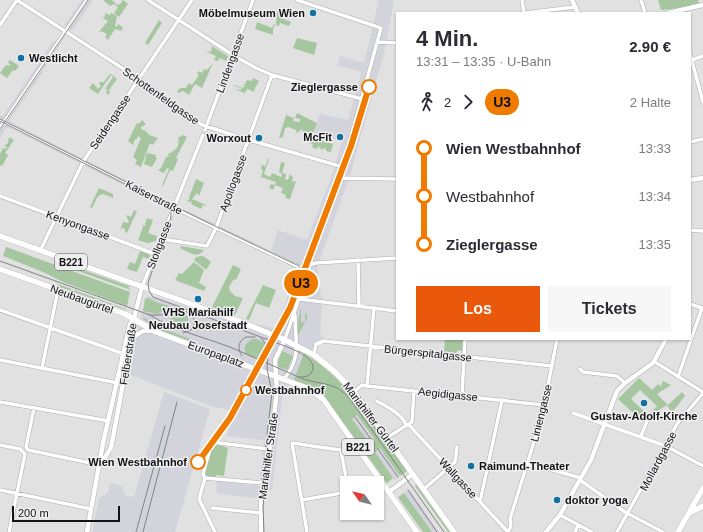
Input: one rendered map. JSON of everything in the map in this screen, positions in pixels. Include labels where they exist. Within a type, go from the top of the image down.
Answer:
[{"type":"main road","name":"B221","points":[[0,236],[284,339]]},
{"type":"main road","name":"Neubaugürtel","points":[[0,269],[134,318]]},
{"type":"main road","name":"Europaplatz","points":[[134,318],[156,332],[276,376]]},
{"type":"main road","name":"Mariahilfer Gürtel","points":[[284,339],[314,355],[334,371],[354,392],[388,437],[454,532]]},
{"type":"main road","name":"B221","points":[[276,376],[307,388],[323,399],[417,532]]},
{"type":"main road","points":[[678,532],[703,488]]},
{"type":"main road","points":[[690,512],[703,506]]},
{"type":"street","points":[[0,25],[17,0]]},
{"type":"street","name":"Schottenfeldgasse","points":[[17,0],[139,80],[206,128],[343,167]]},
{"type":"street","points":[[0,128],[2,120],[87,0]]},
{"type":"street","points":[[148,0],[233,55],[272,75],[362,99]]},
{"type":"street","name":"Seidengasse","points":[[40,250],[84,162],[192,0]]},
{"type":"street","name":"Lindengasse","points":[[206,128],[253,0]]},
{"type":"street","name":"Mariahilfer Straße","points":[[261,532],[260,513],[277,391],[276,357],[295,312],[312,251],[316,244],[316,236],[320,232],[343,167],[381,28],[297,0]]},
{"type":"street","points":[[522,0],[524,12]]},
{"type":"street","points":[[574,0],[578,12]]},
{"type":"street","points":[[642,0],[645,12]]},
{"type":"street","points":[[679,12],[703,5]]},
{"type":"street","points":[[532,12],[575,7]]},
{"type":"street","points":[[378,42],[396,43]]},
{"type":"street","points":[[692,60],[703,56]]},
{"type":"street","points":[[691,57],[703,102]]},
{"type":"street","name":"Apollogasse","points":[[161,239],[207,246],[216,228],[272,75]]},
{"type":"street","name":"Kaiserstraße","points":[[2,120],[173,207],[299,267],[358,260],[396,258]]},
{"type":"street","name":"Stollgasse","points":[[142,287],[203,135]]},
{"type":"street","points":[[691,142],[703,139]]},
{"type":"street","points":[[339,178],[396,179]]},
{"type":"street","points":[[691,180],[703,178]]},
{"type":"street","name":"Kenyongasse","points":[[0,196],[155,254]]},
{"type":"street","points":[[691,230],[703,231]]},
{"type":"street","points":[[358,260],[359,306]]},
{"type":"street","points":[[134,318],[142,287]]},
{"type":"street","points":[[42,368],[58,290]]},
{"type":"street","points":[[299,299],[396,311]]},
{"type":"street","points":[[691,304],[702,308],[691,339]]},
{"type":"street","points":[[367,386],[374,308]]},
{"type":"street","points":[[0,310],[124,354]]},
{"type":"street","name":"Mariahilfer Straße","points":[[284,379],[294,364],[297,346],[295,312]]},
{"type":"street","name":"Felberstraße","points":[[100,465],[111,448],[132,341],[134,318]]},
{"type":"street","name":"Felberstraße","points":[[87,532],[130,324],[134,318]]},
{"type":"street","name":"Europaplatz","points":[[132,341],[140,332],[146,330],[156,332]]},
{"type":"street","points":[[462,395],[465,340]]},
{"type":"street","name":"Liniengasse","points":[[508,532],[511,526],[510,519],[528,463],[544,405],[556,340]]},
{"type":"street","points":[[546,532],[560,515],[590,460],[615,394],[625,383],[655,362],[666,340]]},
{"type":"street","points":[[678,376],[691,340]]},
{"type":"street","name":"Bürgerspitalgasse","points":[[314,355],[315,346],[321,341],[552,366]]},
{"type":"street","points":[[0,360],[118,383]]},
{"type":"street","points":[[655,362],[703,392]]},
{"type":"street","points":[[580,369],[584,372],[619,377],[625,383]]},
{"type":"street","name":"Aegidigasse","points":[[354,392],[362,385],[544,405]]},
{"type":"street","points":[[388,437],[412,422],[414,390]]},
{"type":"street","name":"Mollardgasse","points":[[617,532],[629,514],[682,418],[703,392]]},
{"type":"street","points":[[480,502],[502,400]]},
{"type":"street","name":"Wallgasse","points":[[377,401],[394,412],[404,421],[508,532]]},
{"type":"street","points":[[0,402],[109,421]]},
{"type":"street","points":[[34,408],[26,447],[30,451],[100,465]]},
{"type":"street","points":[[573,413],[605,423],[666,446],[703,466]]},
{"type":"street","points":[[641,436],[647,421]]},
{"type":"street","points":[[215,532],[199,499],[212,442],[269,449]]},
{"type":"street","points":[[306,532],[292,443],[340,451],[347,451],[356,444]]},
{"type":"street","points":[[0,444],[20,449],[25,454],[10,532]]},
{"type":"street","points":[[424,490],[456,459],[457,447]]},
{"type":"street","points":[[340,451],[345,476]]},
{"type":"street","points":[[528,463],[580,479],[629,514],[663,532]]},
{"type":"street","points":[[389,492],[413,474]]},
{"type":"street","points":[[205,478],[264,483]]},
{"type":"street","points":[[0,490],[91,509]]},
{"type":"street","points":[[302,500],[340,493]]},
{"type":"street","points":[[204,509],[211,508],[260,513]]},
{"type":"street","points":[[560,515],[592,532]]},
{"type":"street","points":[[575,532],[578,525]]},
{"type":"shaded area","points":[[82,0],[93,0],[72,31],[64,25]]},
{"type":"shaded area","points":[[379,0],[394,0],[385,49],[351,172],[317,268],[322,302],[320,333],[324,339],[315,344],[294,380],[283,390],[272,490],[257,498],[219,494],[216,491],[217,481],[259,486],[264,440],[227,436],[231,411],[211,406],[128,374],[140,318],[147,296],[276,329],[297,271],[271,250],[278,230],[307,240],[332,175],[342,141],[313,133],[320,114],[348,120],[361,73],[360,71],[337,66],[340,56],[364,63]]},
{"type":"shaded area","points":[[54,40],[58,42],[39,69],[43,72],[10,119],[8,128],[6,128],[0,139],[0,115],[3,116]]},
{"type":"shaded area","points":[[164,392],[210,409],[175,532],[92,532],[99,498],[108,493],[110,483],[123,486],[123,491],[126,496],[134,497]]},
{"type":"shaded area","points":[[357,415],[375,441],[370,445],[352,419]]},
{"type":"shaded area","points":[[380,448],[400,476],[394,480],[374,452]]},
{"type":"shaded area","points":[[409,489],[439,532],[432,532],[404,493]]},
{"type":"green space","points":[[103,0],[112,0],[117,5],[123,0],[128,4],[119,17],[114,13],[118,7],[114,4],[110,6]]},
{"type":"green space","points":[[658,0],[698,0],[699,3],[690,5],[690,7],[661,10]]},
{"type":"green space","points":[[277,12],[282,14],[281,18],[291,22],[289,26],[280,23],[279,26],[276,25]]},
{"type":"green space","points":[[105,13],[110,15],[111,13],[117,16],[115,26],[117,27],[118,24],[123,28],[121,31],[115,29],[108,40],[105,37],[107,34],[101,31],[98,33],[108,21],[102,17],[105,17]]},
{"type":"green space","points":[[159,20],[162,23],[148,45],[145,43]]},
{"type":"green space","points":[[257,22],[272,28],[275,24],[273,35],[255,29]]},
{"type":"green space","points":[[297,38],[317,43],[314,55],[293,48]]},
{"type":"green space","points":[[210,45],[228,56],[226,61],[219,58],[218,61],[214,60],[216,56],[205,51],[211,52],[212,47]]},
{"type":"green space","points":[[10,60],[19,66],[15,71],[13,70],[7,78],[0,73],[6,65],[11,66],[8,62]]},
{"type":"green space","points":[[213,63],[202,88],[195,84],[189,95],[183,91],[179,93],[177,92],[180,88],[186,88],[189,83],[192,85],[199,75],[197,74],[199,71],[202,73],[204,69],[207,70]]},
{"type":"green space","points":[[111,74],[117,79],[109,90],[110,92],[108,95],[106,92],[108,90],[105,89],[113,77],[111,75],[98,94],[89,88],[93,83],[98,89],[101,86],[99,84],[100,82],[104,82]]},
{"type":"green space","points":[[253,78],[259,81],[254,90],[255,92],[247,89],[245,93],[234,89],[241,90],[241,88],[234,85],[243,88],[247,80],[252,81]]},
{"type":"green space","points":[[297,113],[317,123],[312,135],[303,132],[302,129],[297,133],[296,130],[288,127],[285,128],[283,137],[279,138],[286,115],[294,118],[293,121],[300,122],[300,119],[295,118]]},
{"type":"green space","points":[[142,120],[146,124],[141,127],[142,130],[145,130],[149,135],[158,138],[153,145],[150,143],[141,167],[135,164],[137,160],[133,157],[141,138],[138,136],[133,145],[128,141],[137,123],[139,124]]},
{"type":"green space","points":[[183,135],[187,137],[176,158],[178,159],[173,171],[170,170],[163,186],[162,185],[169,169],[167,168],[164,173],[158,170],[161,168],[166,157],[169,156],[168,154],[177,148],[178,138]]},
{"type":"green space","points":[[9,137],[14,140],[5,153],[8,155],[2,166],[0,165],[0,154],[3,148],[6,149],[7,147],[4,146],[8,143]]},
{"type":"green space","points":[[311,138],[333,144],[331,152],[326,151],[324,148],[322,150],[318,146],[317,149],[312,147],[313,144],[309,143]]},
{"type":"green space","points":[[147,153],[156,155],[155,157],[157,158],[152,167],[144,164]]},
{"type":"green space","points":[[268,158],[269,159],[264,174],[270,177],[272,173],[281,177],[282,174],[279,172],[281,162],[285,163],[282,173],[286,174],[285,179],[288,180],[290,174],[293,177],[292,182],[296,181],[290,199],[285,198],[286,195],[281,193],[283,188],[275,185],[276,182],[261,177],[263,170],[261,169],[262,164],[265,167]]},
{"type":"green space","points":[[196,179],[204,183],[199,196],[197,193],[192,199],[206,205],[203,205],[201,209],[191,204],[192,201],[187,201],[190,198],[189,197]]},
{"type":"green space","points":[[271,184],[275,185],[273,190],[269,188]]},
{"type":"green space","points":[[99,188],[113,194],[113,198],[103,194],[98,196],[92,208],[90,207]]},
{"type":"green space","points":[[134,210],[137,211],[127,233],[125,232],[125,229],[122,228],[120,230],[123,222],[129,222],[126,215],[131,217]]},
{"type":"green space","points":[[147,218],[153,220],[148,233],[157,236],[156,241],[148,243],[138,240],[143,227],[142,225],[146,226],[145,224]]},
{"type":"green space","points":[[181,246],[204,250],[202,253],[193,254],[180,248]]},
{"type":"green space","points":[[6,247],[130,292],[127,306],[63,282],[43,272],[3,256]]},
{"type":"green space","points":[[140,251],[150,255],[149,259],[143,257],[137,272],[127,269],[130,262],[135,264]]},
{"type":"green space","points":[[203,256],[211,262],[206,270],[194,260],[196,257]]},
{"type":"green space","points":[[194,262],[204,270],[199,283],[206,287],[204,291],[175,280],[179,273],[182,274]]},
{"type":"green space","points":[[66,264],[132,287],[128,287],[131,290],[67,267]]},
{"type":"green space","points":[[233,265],[241,269],[236,280],[234,279],[229,287],[230,291],[235,296],[243,298],[235,315],[212,307]]},
{"type":"green space","points":[[58,284],[126,309],[126,310],[57,286]]},
{"type":"green space","points":[[263,285],[276,290],[269,308],[256,303],[249,320],[246,319]]},
{"type":"green space","points":[[148,298],[158,303],[174,307],[157,314],[143,311],[145,299]]},
{"type":"green space","points":[[301,307],[301,322],[305,322],[305,312],[308,317],[298,335],[298,323]]},
{"type":"green space","points":[[175,311],[183,311],[188,316],[186,327],[183,329],[175,329],[170,324],[170,316]]},
{"type":"green space","points":[[144,318],[164,329],[190,339],[190,341],[162,331],[143,319]]},
{"type":"green space","points":[[252,339],[265,343],[267,349],[266,361],[245,354],[245,345]]},
{"type":"green space","points":[[445,340],[463,340],[462,351],[458,350],[456,353],[444,352]]},
{"type":"green space","points":[[282,351],[293,356],[287,370],[277,366]]},
{"type":"green space","points":[[304,353],[335,377],[349,392],[362,407],[407,471],[400,476],[380,448],[375,452],[393,478],[387,483],[384,476],[382,476],[324,396],[309,386],[294,380]],"holes":[[[357,415],[375,440],[370,444],[352,419]]]},
{"type":"green space","points":[[639,378],[652,390],[658,384],[661,386],[663,381],[671,385],[657,394],[668,405],[682,392],[685,396],[670,415],[668,412],[670,410],[667,405],[659,410],[649,421],[645,419],[643,422],[618,399]],"holes":[[[640,390],[657,406],[648,415],[631,399]]]},
{"type":"green space","points":[[216,444],[228,448],[224,476],[216,475],[215,478],[205,474],[211,448]]},
{"type":"green space","points":[[416,484],[450,532],[448,532],[415,486]]},
{"type":"green space","points":[[404,493],[432,532],[423,532],[398,497]]},
{"type":"tram line","points":[[0,129],[88,0]]},
{"type":"tram line","points":[[0,119],[200,219],[299,266],[302,271],[302,277],[280,335],[273,339],[266,339],[153,297],[149,291],[148,283],[171,217],[169,206],[0,121]]},
{"type":"tram line","points":[[0,261],[150,315],[161,315],[175,308],[184,310],[191,315],[194,325],[191,330],[183,333]]},
{"type":"tram line","points":[[148,314],[178,329],[230,347],[301,378],[333,386],[344,393],[350,399],[444,532]]},
{"type":"tram line","points":[[242,356],[239,348],[241,341],[246,337],[255,337]]},
{"type":"tram line","points":[[261,338],[268,347],[267,369],[272,393],[266,443],[267,465],[263,506],[264,532]]},
{"type":"tram line","points":[[268,340],[298,352],[311,361],[313,367],[311,373],[307,376],[299,377]]},
{"type":"railway","points":[[143,532],[177,402]]},
{"type":"railway","points":[[355,417],[373,442]]},
{"type":"railway","points":[[136,532],[165,426]]},
{"type":"railway","points":[[378,449],[398,477]]},
{"type":"railway","points":[[408,490],[437,532]]},
{"type":"metro line","name":"U3","points":[[198,462],[230,418],[278,334],[290,308],[351,146],[369,87]]},
{"type":"place","name":"Möbelmuseum Wien","points":[[313,13]]},
{"type":"place","name":"Westlicht","points":[[21,58]]},
{"type":"place","name":"Zieglergasse","points":[[369,87]]},
{"type":"place","name":"McFit","points":[[340,137]]},
{"type":"place","name":"Worxout","points":[[259,138]]},
{"type":"place","name":"VHS Mariahilf Neubau Josefstadt","points":[[198,299]]},
{"type":"place","name":"Westbahnhof","points":[[246,390]]},
{"type":"place","name":"Gustav-Adolf-Kirche","points":[[644,403]]},
{"type":"place","name":"Wien Westbahnhof","points":[[198,462]]},
{"type":"place","name":"Raimund-Theater","points":[[471,466]]},
{"type":"place","name":"doktor yoga","points":[[557,500]]}]
